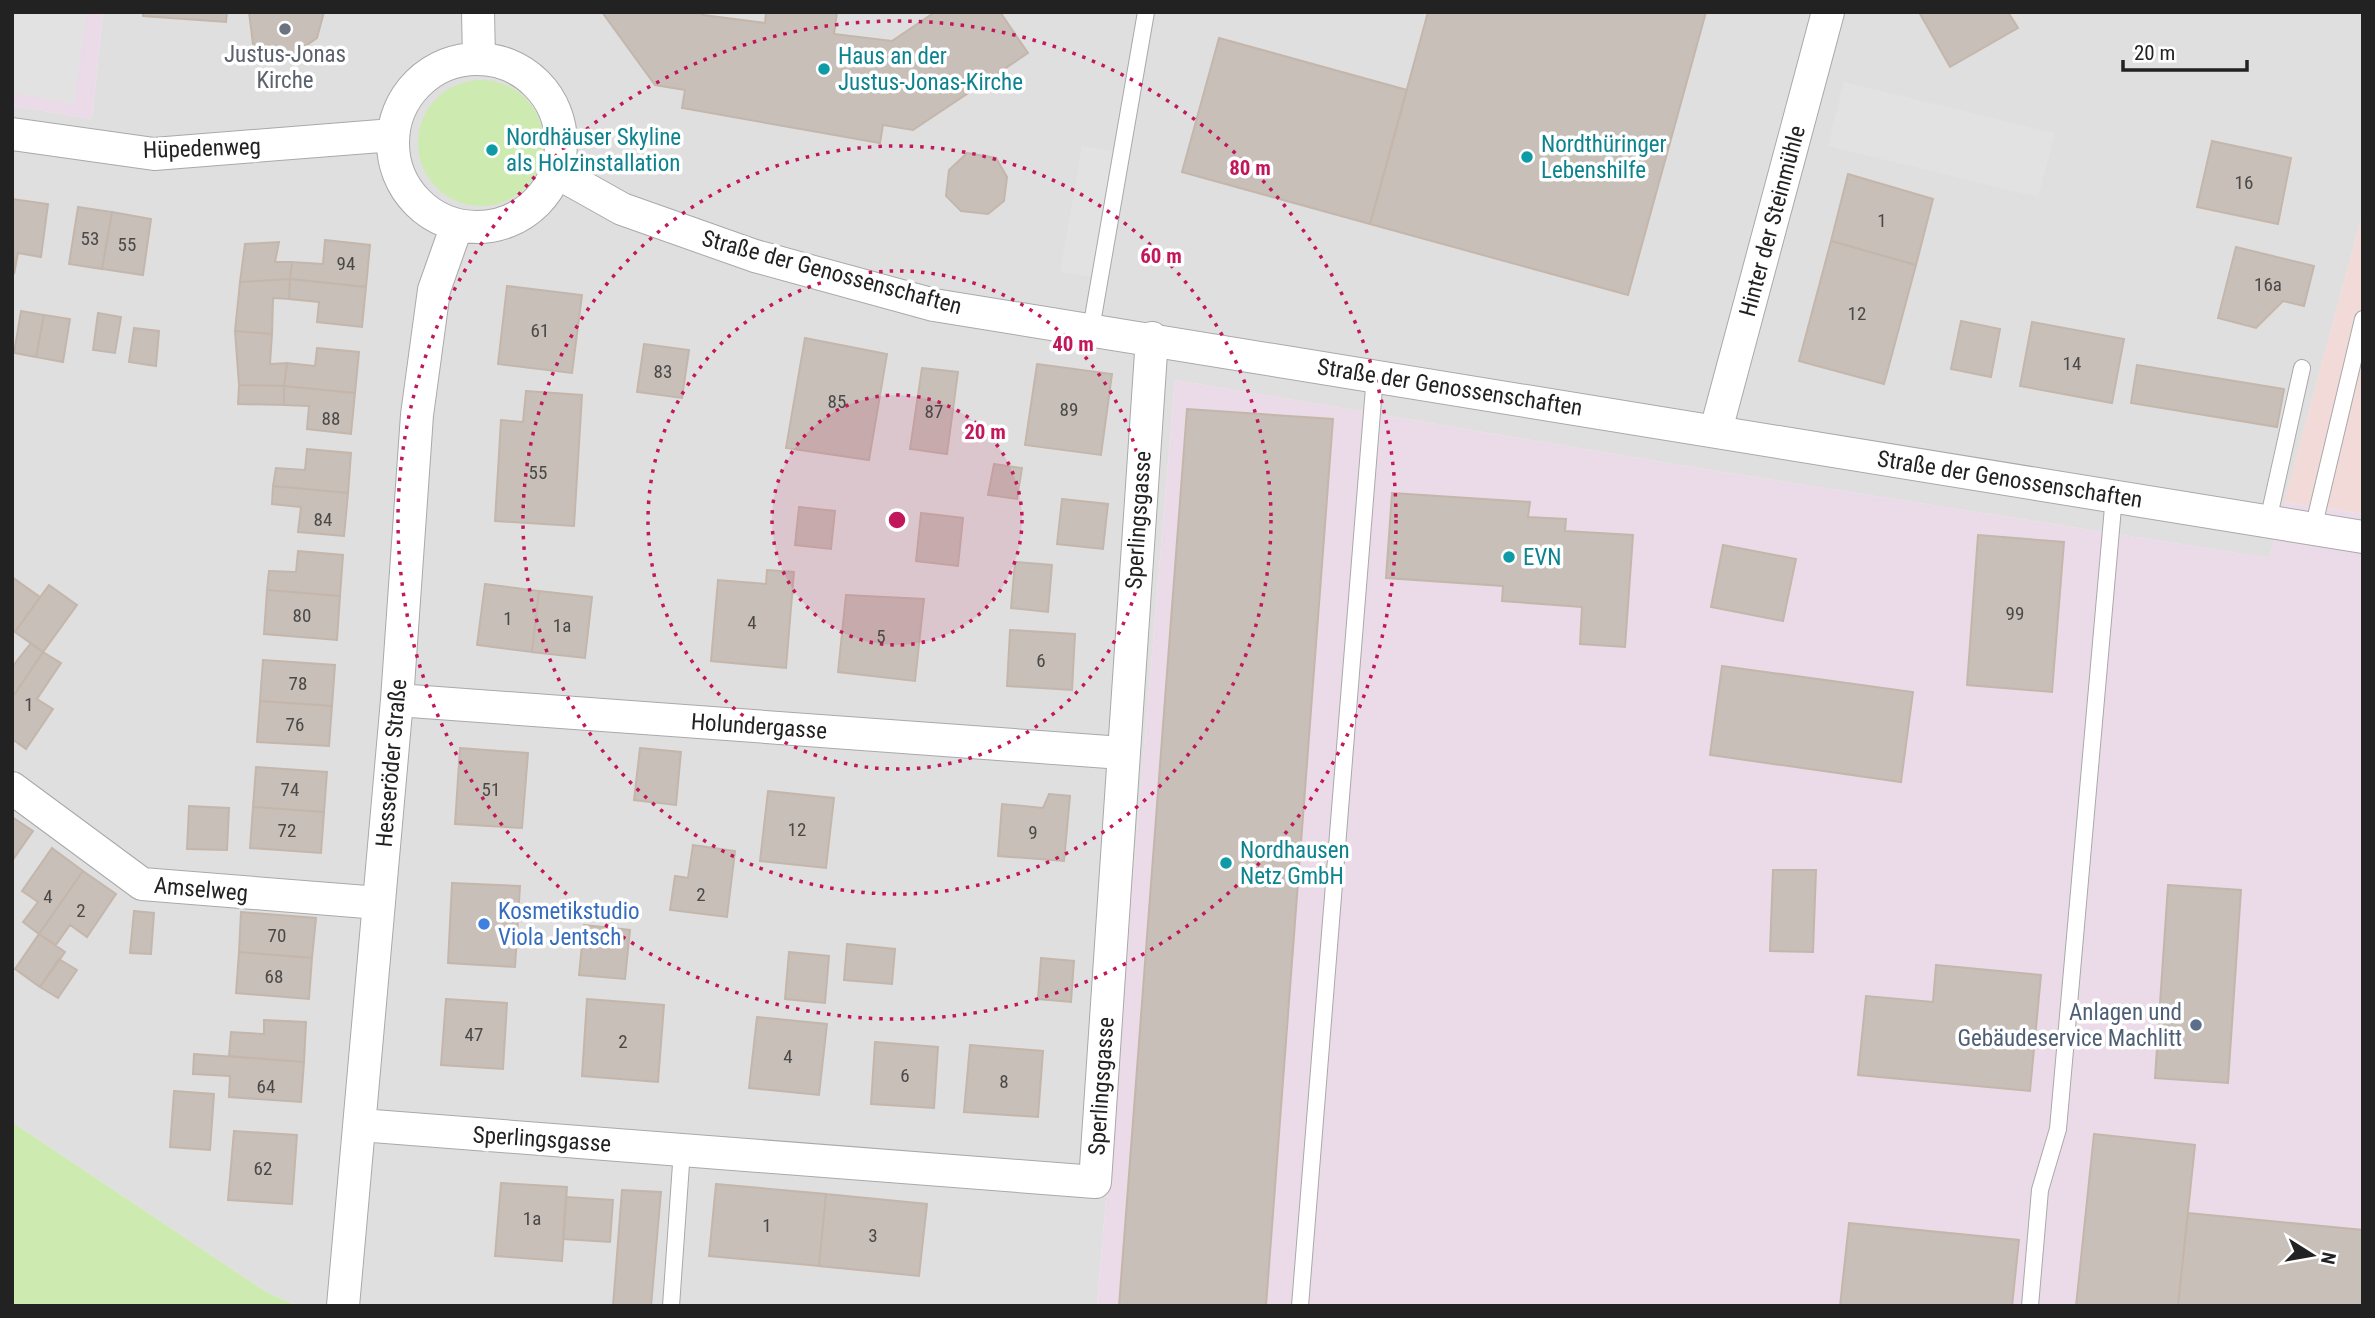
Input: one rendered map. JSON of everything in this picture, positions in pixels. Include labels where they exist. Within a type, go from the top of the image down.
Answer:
[{"type":"street","points":[[478,12],[479,58]]},
{"type":"street","name":"Hinter der Steinmühle","points":[[1716,430],[1828,12]]},
{"type":"street","points":[[479,58],[502,62],[527,75],[551,102],[562,141],[556,172],[546,191],[520,215],[500,224],[471,227],[457,225],[421,205],[401,180],[394,158],[393,135],[401,106],[421,80],[459,60],[479,58]]},
{"type":"street","name":"Hüpedenweg","points":[[12,134],[153,154],[393,135]]},
{"type":"street","name":"Straße der Genossenschaften","points":[[556,172],[622,209],[755,256],[934,305],[1375,374],[2363,537]]},
{"type":"street","name":"Hesseröder Straße","points":[[343,1306],[397,699],[419,402],[434,290],[457,225]]},
{"type":"street","name":"Sperlingsgasse","points":[[360,1125],[1095,1182],[1152,338]]},
{"type":"street","name":"Holundergasse","points":[[397,699],[1122,753]]},
{"type":"street","name":"Amselweg","points":[[12,788],[142,884],[379,903]]},
{"type":"lane","points":[[1091,329],[1146,12]]},
{"type":"lane","points":[[2313,529],[2363,319]]},
{"type":"lane","points":[[2268,521],[2302,368]]},
{"type":"lane","points":[[1300,1306],[1375,374]]},
{"type":"lane","points":[[2030,1306],[2040,1190],[2058,1129],[2114,496]]},
{"type":"lane","points":[[671,1306],[682,1150]]},
{"type":"shaded area","points":[[12,12],[103,12],[92,119],[12,106]]},
{"type":"shaded area","points":[[12,12],[87,12],[74,104],[12,93]]},
{"type":"shaded area","points":[[103,12],[2363,12],[2363,212],[2269,558],[1691,467],[1175,380],[1097,1306],[298,1306],[266,1292],[12,1122],[12,106],[92,119]]},
{"type":"shaded area","points":[[1844,82],[2055,133],[2038,197],[1828,146]]},
{"type":"shaded area","points":[[1082,146],[1114,151],[1091,277],[1060,272]]},
{"type":"shaded area","points":[[2363,212],[2363,514],[2284,502]]},
{"type":"shaded area","points":[[1175,380],[1691,467],[2269,558],[2284,502],[2363,514],[2363,1306],[1097,1306]]},
{"type":"green space","points":[[481,80],[505,85],[525,99],[539,119],[544,143],[539,167],[525,187],[505,201],[481,206],[457,201],[437,187],[423,167],[418,143],[423,119],[437,99],[457,85]]},
{"type":"green space","points":[[12,1122],[266,1292],[298,1306],[12,1306]]},
{"type":"building","points":[[143,12],[227,12],[226,22],[143,16]]},
{"type":"building","name":"Justus-Jonas Kirche","points":[[249,12],[324,12],[317,38],[296,53],[274,53],[253,44]]},
{"type":"building","name":"Haus an der Justus-Jonas-Kirche","points":[[602,12],[700,12],[703,15],[765,23],[766,12],[837,12],[834,34],[892,41],[935,12],[1000,12],[1028,53],[913,130],[883,125],[880,143],[682,108],[685,90],[655,85]]},
{"type":"building","name":"Nordthüringer Lebenshilfe","points":[[1428,12],[1706,12],[1628,295],[1370,224]]},
{"type":"building","points":[[1919,12],[2008,12],[2018,28],[1950,67]]},
{"type":"building","points":[[1219,38],[1407,90],[1370,224],[1182,172]]},
{"type":"building","points":[[2212,141],[2291,158],[2278,224],[2197,207]]},
{"type":"building","points":[[967,153],[996,158],[1007,177],[1004,201],[988,214],[961,211],[946,196],[949,170]]},
{"type":"building","points":[[1848,174],[1933,199],[1916,265],[1831,241]]},
{"type":"building","points":[[12,199],[48,204],[41,257],[18,253],[14,274]]},
{"type":"building","points":[[78,207],[112,212],[102,269],[69,264]]},
{"type":"building","points":[[112,212],[151,219],[143,275],[102,269]]},
{"type":"building","points":[[325,240],[370,245],[366,287],[290,279],[292,262],[323,264]]},
{"type":"building","points":[[1831,241],[1916,265],[1884,384],[1799,361]]},
{"type":"building","points":[[279,242],[275,262],[292,262],[290,279],[240,282],[245,244]]},
{"type":"building","points":[[2236,247],[2314,266],[2304,306],[2283,301],[2256,328],[2218,318]]},
{"type":"building","points":[[290,279],[366,287],[362,327],[317,322],[319,302],[289,299]]},
{"type":"building","points":[[290,279],[289,299],[273,298],[272,334],[235,331],[240,282]]},
{"type":"building","points":[[507,286],[582,295],[572,373],[498,364]]},
{"type":"building","points":[[21,311],[44,315],[36,357],[14,353]]},
{"type":"building","points":[[98,313],[121,317],[115,353],[93,350]]},
{"type":"building","points":[[44,315],[70,319],[63,362],[36,357]]},
{"type":"building","points":[[1961,321],[2000,329],[1991,377],[1951,369]]},
{"type":"building","points":[[2032,322],[2124,339],[2112,403],[2020,386]]},
{"type":"building","points":[[134,328],[159,331],[156,366],[129,362]]},
{"type":"building","points":[[235,331],[272,334],[270,364],[287,363],[284,386],[239,385]]},
{"type":"building","points":[[805,338],[887,354],[869,460],[786,448]]},
{"type":"building","points":[[644,344],[689,350],[682,398],[637,392]]},
{"type":"building","points":[[317,348],[359,352],[355,393],[284,386],[287,363],[315,366]]},
{"type":"building","points":[[1037,364],[1112,374],[1101,455],[1025,445]]},
{"type":"building","points":[[2137,365],[2284,389],[2277,427],[2131,403]]},
{"type":"building","points":[[922,368],[958,372],[947,454],[910,449]]},
{"type":"building","points":[[239,385],[284,386],[284,405],[238,404]]},
{"type":"building","points":[[284,386],[355,393],[351,434],[307,429],[309,406],[284,405]]},
{"type":"building","points":[[526,391],[582,395],[574,526],[495,521],[501,420],[523,422]]},
{"type":"building","name":"Nordhausen Netz GmbH","points":[[1187,409],[1333,419],[1266,1306],[1119,1306]]},
{"type":"building","points":[[307,449],[351,453],[348,493],[273,486],[276,468],[305,470]]},
{"type":"building","points":[[994,464],[1022,468],[1017,499],[988,495]]},
{"type":"building","points":[[273,486],[348,493],[344,536],[298,532],[301,507],[272,504]]},
{"type":"building","name":"EVN","points":[[1392,493],[1530,502],[1528,517],[1566,519],[1565,531],[1633,535],[1625,647],[1580,644],[1582,607],[1502,601],[1503,586],[1386,578]]},
{"type":"building","points":[[1062,499],[1108,504],[1103,549],[1057,544]]},
{"type":"building","points":[[799,507],[835,511],[831,549],[795,545]]},
{"type":"building","points":[[921,513],[963,518],[958,566],[916,561]]},
{"type":"building","points":[[1978,535],[2064,542],[2052,692],[1967,685]]},
{"type":"building","points":[[1723,545],[1796,559],[1783,621],[1711,607]]},
{"type":"building","points":[[298,551],[343,555],[340,596],[267,590],[269,571],[296,572]]},
{"type":"building","points":[[1015,562],[1052,565],[1048,612],[1011,608]]},
{"type":"building","points":[[767,570],[794,572],[786,668],[711,661],[718,580],[766,584]]},
{"type":"building","points":[[12,577],[40,597],[15,632],[12,630]]},
{"type":"building","points":[[485,584],[539,591],[532,652],[477,645]]},
{"type":"building","points":[[49,585],[77,605],[43,652],[15,632]]},
{"type":"building","points":[[267,590],[340,596],[337,640],[264,634]]},
{"type":"building","points":[[539,591],[592,597],[585,658],[532,652]]},
{"type":"building","points":[[846,595],[924,599],[915,681],[838,672]]},
{"type":"building","points":[[1010,630],[1075,634],[1072,690],[1007,686]]},
{"type":"building","points":[[31,643],[43,652],[12,698],[12,667]]},
{"type":"building","points":[[43,652],[61,663],[37,699],[53,709],[26,749],[12,739],[12,698]]},
{"type":"building","points":[[263,660],[335,665],[332,706],[260,701]]},
{"type":"building","points":[[1722,666],[1913,692],[1901,782],[1710,755]]},
{"type":"building","points":[[260,701],[332,706],[329,746],[257,742]]},
{"type":"building","points":[[460,748],[528,753],[522,828],[455,824]]},
{"type":"building","points":[[640,748],[681,752],[676,805],[634,800]]},
{"type":"building","points":[[256,767],[327,772],[324,812],[253,807]]},
{"type":"building","points":[[768,791],[834,798],[826,868],[760,861]]},
{"type":"building","points":[[1049,794],[1070,796],[1064,861],[998,856],[1002,804],[1043,808]]},
{"type":"building","points":[[189,806],[229,808],[227,850],[187,849]]},
{"type":"building","points":[[253,807],[324,812],[321,853],[250,848]]},
{"type":"building","points":[[12,817],[33,831],[12,861]]},
{"type":"building","points":[[693,845],[735,851],[727,917],[670,910],[675,876],[688,878]]},
{"type":"building","points":[[52,848],[83,871],[39,934],[23,922],[38,902],[22,891]]},
{"type":"building","points":[[1773,870],[1816,870],[1813,952],[1770,951]]},
{"type":"building","points":[[83,871],[116,894],[87,937],[70,925],[56,945],[39,934]]},
{"type":"building","name":"Kosmetikstudio Viola Jentsch","points":[[452,883],[520,886],[515,967],[448,963]]},
{"type":"building","points":[[2168,885],[2241,890],[2228,1083],[2155,1078]]},
{"type":"building","points":[[134,911],[154,913],[151,954],[130,953]]},
{"type":"building","points":[[241,912],[316,918],[312,958],[239,952]]},
{"type":"building","points":[[584,925],[630,930],[625,979],[579,975]]},
{"type":"building","points":[[39,934],[65,952],[40,987],[15,969]]},
{"type":"building","points":[[847,944],[895,949],[892,984],[844,980]]},
{"type":"building","points":[[239,952],[312,958],[309,999],[236,993]]},
{"type":"building","points":[[789,952],[829,956],[825,1003],[785,999]]},
{"type":"building","points":[[1041,958],[1074,961],[1071,1002],[1038,999]]},
{"type":"building","points":[[59,959],[77,970],[58,998],[40,987]]},
{"type":"building","points":[[1936,965],[2041,975],[2030,1091],[1858,1075],[1866,996],[1933,1002]]},
{"type":"building","points":[[446,999],[507,1003],[503,1069],[441,1065]]},
{"type":"building","points":[[587,999],[664,1005],[658,1082],[582,1076]]},
{"type":"building","points":[[757,1017],[827,1024],[819,1095],[749,1088]]},
{"type":"building","points":[[264,1020],[306,1022],[304,1062],[229,1056],[231,1032],[264,1034]]},
{"type":"building","points":[[875,1042],[938,1047],[934,1108],[871,1104]]},
{"type":"building","points":[[970,1045],[1043,1051],[1038,1117],[964,1112]]},
{"type":"building","points":[[194,1054],[304,1062],[301,1102],[229,1097],[230,1076],[193,1074]]},
{"type":"building","points":[[174,1091],[214,1094],[210,1150],[170,1147]]},
{"type":"building","points":[[234,1131],[297,1135],[292,1204],[228,1200]]},
{"type":"building","points":[[2094,1134],[2195,1145],[2178,1306],[2076,1306]]},
{"type":"building","points":[[501,1183],[567,1187],[562,1261],[495,1256]]},
{"type":"building","points":[[716,1184],[826,1194],[819,1266],[709,1256]]},
{"type":"building","points":[[622,1190],[661,1192],[651,1306],[613,1306]]},
{"type":"building","points":[[826,1194],[927,1204],[919,1276],[819,1266]]},
{"type":"building","points":[[566,1197],[613,1200],[610,1242],[563,1239]]},
{"type":"building","points":[[2188,1213],[2363,1230],[2363,1306],[2178,1306]]},
{"type":"building","points":[[1849,1223],[2019,1240],[2012,1306],[1840,1306]]},
{"type":"place","name":"Justus-Jonas Kirche","points":[[285,29]]},
{"type":"place","name":"Haus an der Justus-Jonas-Kirche","points":[[824,69]]},
{"type":"place","name":"Nordhäuser Skyline als Holzinstallation","points":[[492,150]]},
{"type":"place","name":"Nordthüringer Lebenshilfe","points":[[1527,157]]},
{"type":"place","name":"EVN","points":[[1509,557]]},
{"type":"place","name":"Nordhausen Netz GmbH","points":[[1226,863]]},
{"type":"place","name":"Kosmetikstudio Viola Jentsch","points":[[484,924]]},
{"type":"place","name":"Anlagen und Gebäudeservice Machlitt","points":[[2196,1025]]}]
